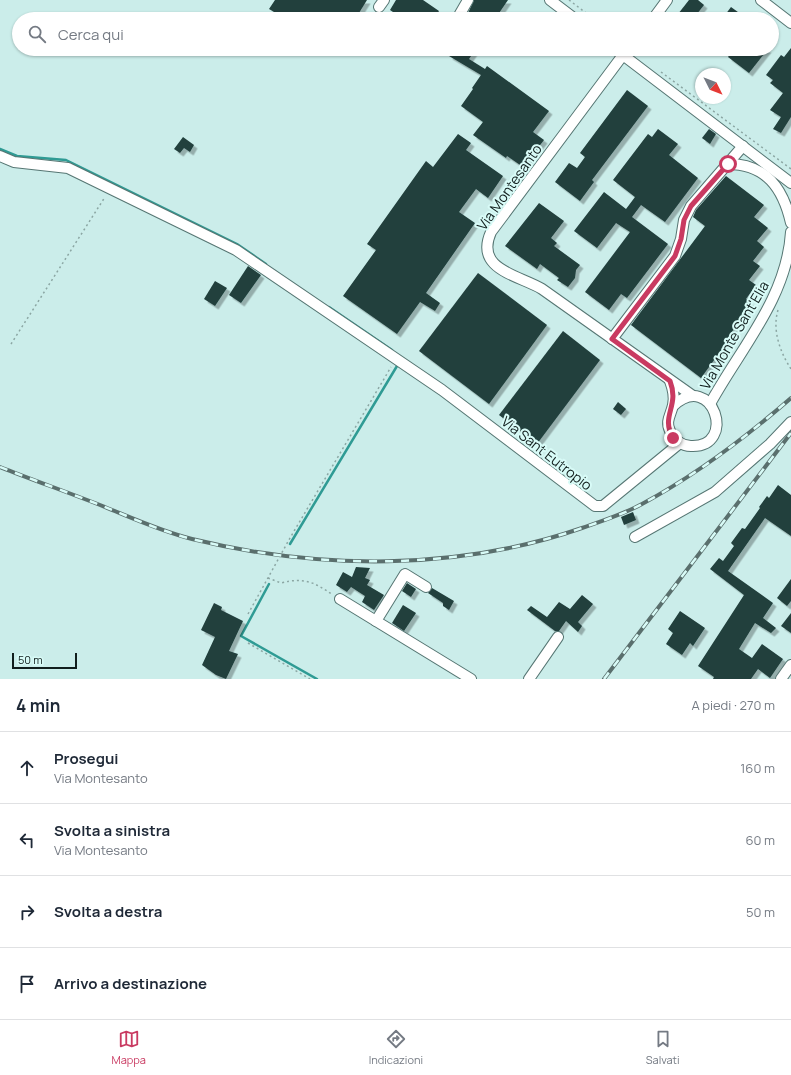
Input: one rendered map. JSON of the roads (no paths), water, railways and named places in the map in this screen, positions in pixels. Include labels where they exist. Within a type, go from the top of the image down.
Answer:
[{"type":"street","points":[[462,12],[468,0]]},
{"type":"street","points":[[550,0],[566,12]]},
{"type":"street","points":[[659,12],[668,0]]},
{"type":"street","points":[[761,0],[777,12]]},
{"type":"street","points":[[779,14],[791,23]]},
{"type":"street","name":"Via Montesanto","points":[[617,56],[491,232],[487,240],[487,250],[497,267],[506,273],[529,281],[542,289],[693,396]]},
{"type":"street","points":[[627,56],[791,183]]},
{"type":"street","points":[[612,339],[675,256],[681,239],[684,220],[689,209],[705,188],[743,146]]},
{"type":"street","name":"Via Sant Eutropio","points":[[0,156],[14,162],[68,168],[236,250],[269,274],[442,390],[595,506],[603,506],[680,443]]},
{"type":"street","points":[[728,164],[748,165],[767,177],[783,198],[791,223]]},
{"type":"street","name":"Via Monte Sant'Elia","points":[[710,404],[764,316],[777,291],[785,263],[791,232]]},
{"type":"street","points":[[670,381],[673,389],[673,406]]},
{"type":"street","points":[[693,396],[706,400],[710,404],[715,411],[717,426],[709,440],[695,446],[680,443],[671,434],[667,422],[669,413],[673,406],[679,401],[693,396]]},
{"type":"street","points":[[635,537],[716,492],[770,444],[791,422]]},
{"type":"street","points":[[376,621],[405,574],[426,587]]},
{"type":"street","points":[[340,599],[471,679]]},
{"type":"street","points":[[529,679],[558,637]]},
{"type":"street","points":[[781,679],[791,665]]},
{"type":"waterway","points":[[0,149],[17,156],[66,160],[237,244],[266,264]]},
{"type":"waterway","points":[[329,307],[392,350]]},
{"type":"waterway","points":[[290,544],[397,366]]},
{"type":"waterway","points":[[269,584],[241,636],[317,679]]},
{"type":"railway","points":[[0,467],[88,500],[145,524],[192,539],[240,549],[289,556],[339,560],[388,561],[438,559],[487,552],[535,542],[582,528],[628,511],[682,481],[720,455],[791,398]]},
{"type":"railway","points":[[604,679],[791,433]]}]
